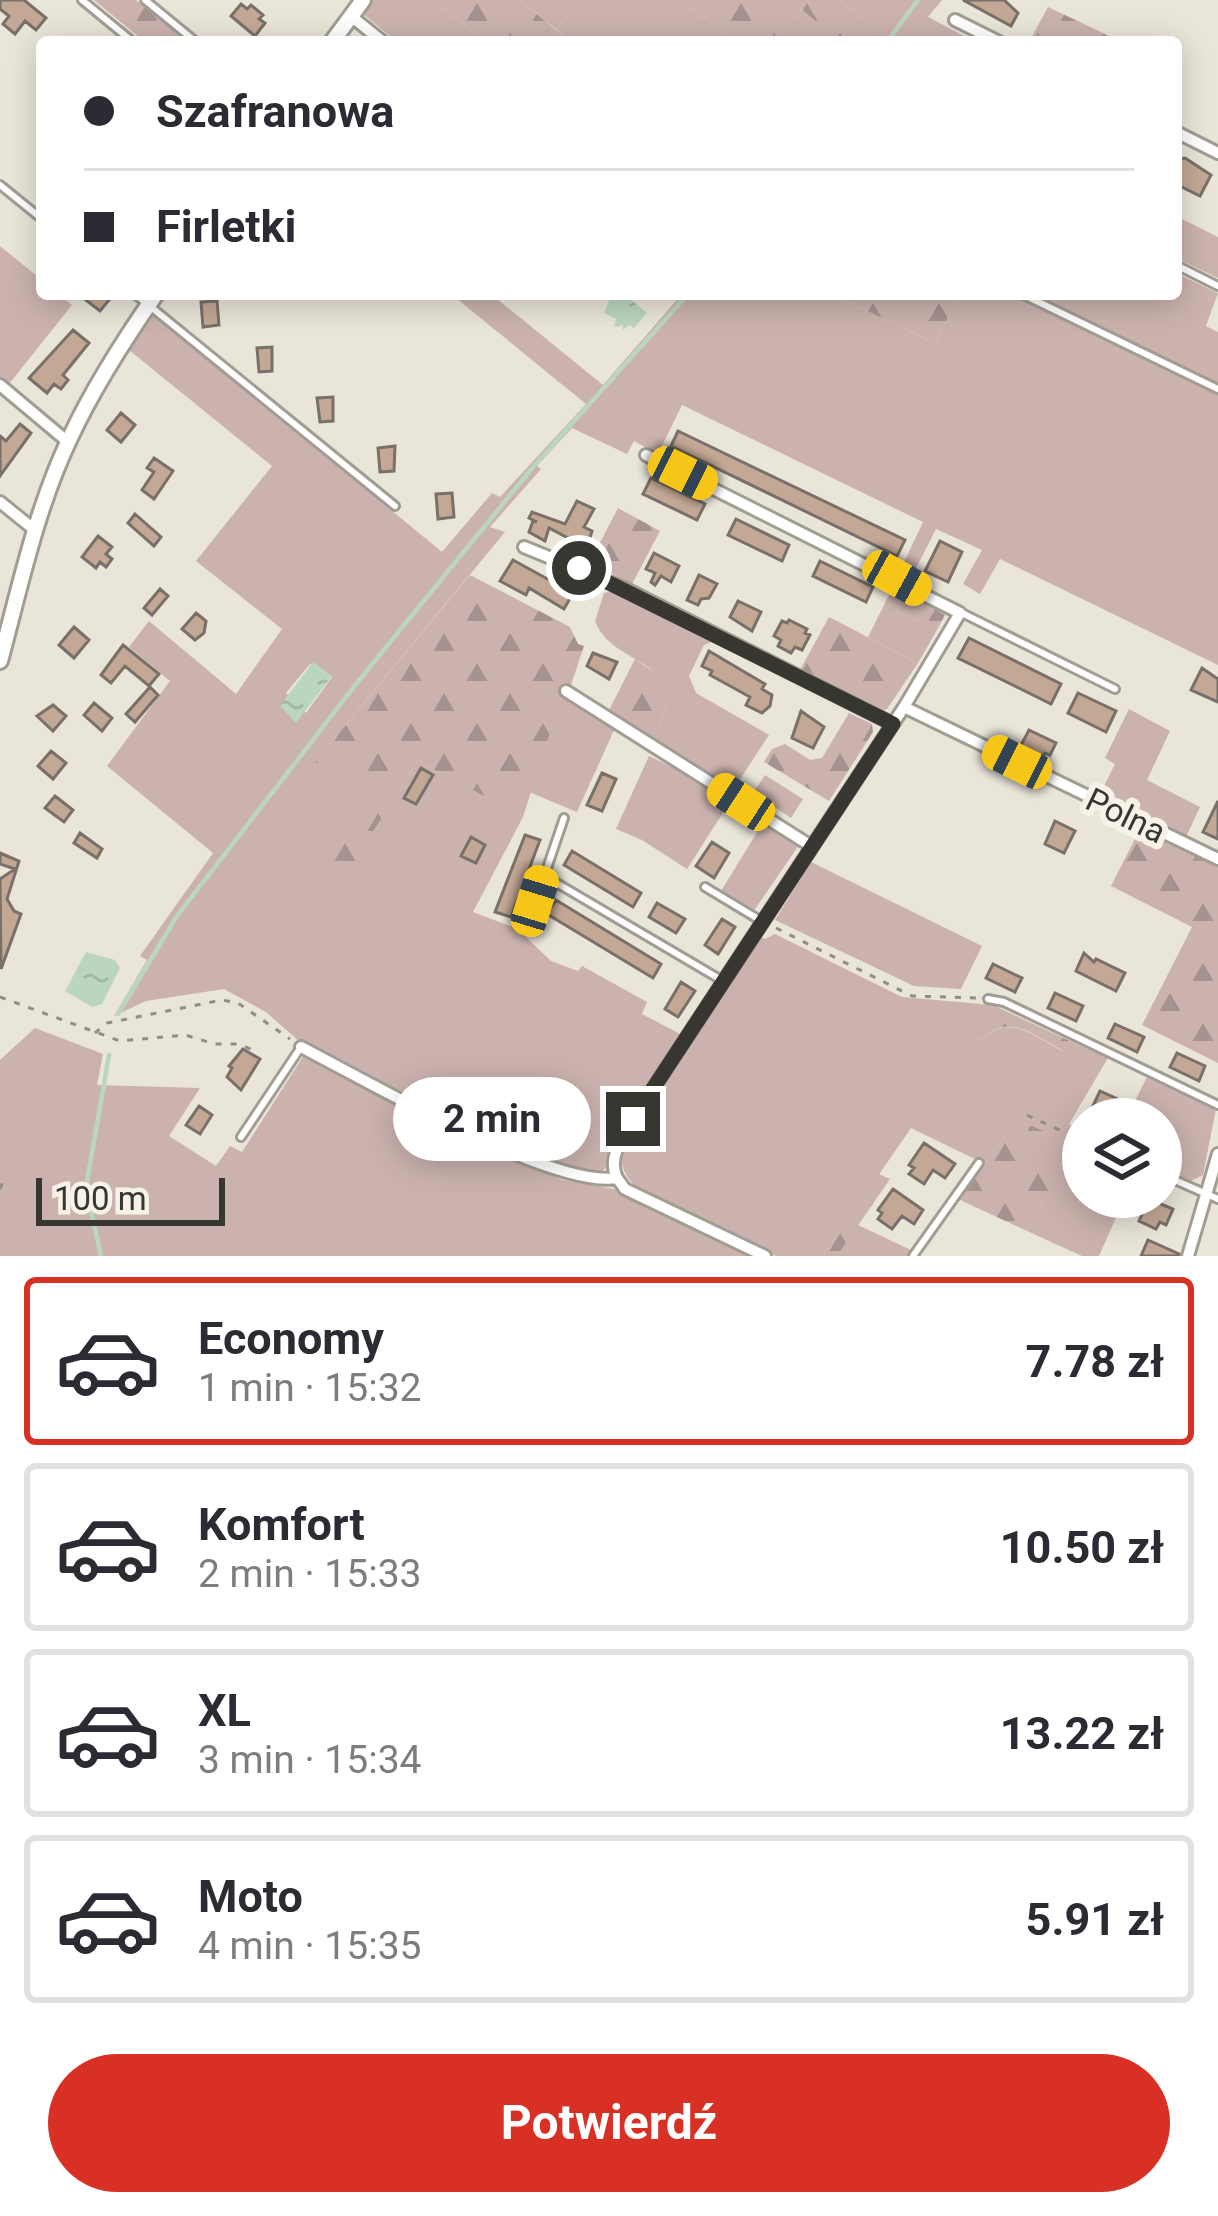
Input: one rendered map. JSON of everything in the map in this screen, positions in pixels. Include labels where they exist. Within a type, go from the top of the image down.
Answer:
[{"type":"street","points":[[336,36],[363,0]]},
{"type":"street","points":[[351,16],[376,36]]},
{"type":"street","points":[[955,20],[987,36]]},
{"type":"street","points":[[1182,135],[1218,153]]},
{"type":"street","points":[[0,661],[35,531],[68,442],[151,300]]},
{"type":"street","points":[[0,386],[68,442]]},
{"type":"street","points":[[646,455],[960,613],[617,1148],[613,1171],[626,1189],[765,1256]]},
{"type":"street","points":[[0,502],[35,531]]},
{"type":"street","points":[[524,547],[623,588],[893,724]]},
{"type":"street","points":[[566,691],[811,847]]},
{"type":"street","name":"Polna","points":[[904,707],[1218,859]]},
{"type":"street","points":[[301,1047],[500,1147],[565,1174],[592,1180],[617,1178]]},
{"type":"street","points":[[1188,1256],[1213,1197],[1218,1154]]},
{"type":"lane","points":[[82,0],[126,36]]},
{"type":"lane","points":[[145,0],[189,36]]},
{"type":"lane","points":[[0,185],[36,214]]},
{"type":"lane","points":[[1182,268],[1218,286]]},
{"type":"lane","points":[[153,300],[395,506]]},
{"type":"lane","points":[[1034,300],[1218,388]]},
{"type":"lane","points":[[960,613],[1114,689]]},
{"type":"lane","points":[[527,927],[563,818]]},
{"type":"lane","points":[[543,875],[723,981]]},
{"type":"lane","points":[[704,886],[763,922]]},
{"type":"lane","points":[[988,999],[1004,1002],[1218,1105]]},
{"type":"lane","points":[[241,1137],[301,1047]]},
{"type":"lane","points":[[914,1256],[979,1163]]},
{"type":"lane","points":[[1182,1183],[1213,1197]]},
{"type":"path","points":[[763,922],[912,996],[988,999]]},
{"type":"path","points":[[0,997],[120,1041],[185,1035],[257,1052]]},
{"type":"path","points":[[95,1033],[107,1023],[222,1000],[238,1003],[265,1019],[301,1047]]},
{"type":"path","points":[[1027,1115],[1062,1131]]},
{"type":"path","points":[[0,1189],[4,1179]]},
{"type":"green space","points":[[94,0],[136,0],[181,36],[138,36]]},
{"type":"green space","points":[[372,0],[435,0],[479,36],[390,36],[362,13]]},
{"type":"green space","points":[[435,0],[520,0],[564,36],[479,36]]},
{"type":"green space","points":[[520,0],[581,0],[556,29]]},
{"type":"green space","points":[[581,0],[684,0],[728,36],[564,36],[556,29]]},
{"type":"green space","points":[[684,0],[840,0],[859,15],[842,36],[834,36],[801,9],[780,36],[728,36]]},
{"type":"green space","points":[[840,0],[942,0],[928,17],[964,36],[842,36],[859,15]]},
{"type":"green space","points":[[1048,7],[1109,36],[1032,36]]},
{"type":"green space","points":[[801,9],[836,36],[780,36]]},
{"type":"green space","points":[[1182,219],[1218,237],[1218,278],[1182,261]]},
{"type":"green space","points":[[0,246],[36,275],[36,300],[66,300],[72,305],[9,384],[0,377]]},
{"type":"green space","points":[[1182,276],[1218,293],[1206,326],[1218,332],[1218,384],[1044,300],[1182,300]]},
{"type":"green space","points":[[458,300],[498,300],[603,385],[677,300],[844,300],[935,343],[957,300],[1026,300],[1218,394],[1218,665],[1000,559],[980,594],[963,584],[982,550],[936,529],[911,578],[900,571],[923,522],[682,405],[658,454],[634,441],[627,454],[572,428],[490,527],[505,532],[315,762],[362,787],[361,850],[418,761],[523,817],[473,912],[518,929],[551,961],[578,971],[582,966],[647,1002],[642,1014],[680,1034],[615,1137],[605,1169],[597,1173],[560,1167],[301,1043],[266,1012],[224,989],[146,1001],[114,1016],[147,960],[140,956],[213,853],[107,766],[170,681],[129,647],[149,621],[236,694],[282,629],[196,561],[272,466],[129,350],[152,313],[442,552],[492,493],[500,497],[586,404]],"holes":[[[310,664],[332,677],[306,713],[286,693]]]},
{"type":"green space","points":[[844,300],[957,300],[935,343]]},
{"type":"green space","points":[[618,508],[660,531],[632,584],[590,562]]},
{"type":"green space","points":[[470,575],[570,627],[578,644],[584,646],[570,688],[562,695],[523,817],[418,761],[362,849],[368,851],[355,877],[321,865],[361,787],[315,762]]},
{"type":"green space","points":[[894,585],[905,591],[896,610],[937,630],[918,663],[868,637]]},
{"type":"green space","points":[[611,591],[711,642],[704,645],[689,676],[696,693],[769,735],[733,790],[652,741],[671,697],[655,673],[602,634],[595,621],[604,593]]},
{"type":"green space","points":[[905,591],[945,615],[937,630],[896,610]]},
{"type":"green space","points":[[829,617],[918,663],[887,709],[880,712],[800,670]]},
{"type":"green space","points":[[635,659],[664,679],[671,697],[652,741],[607,714]]},
{"type":"green space","points":[[562,695],[615,728],[577,812],[529,792]]},
{"type":"green space","points":[[1129,709],[1170,731],[1147,780],[1200,807],[1186,837],[1099,796],[1115,764],[1105,758]]},
{"type":"green space","points":[[849,713],[872,724],[873,732],[829,801],[764,762],[772,749],[785,744],[810,760],[822,758]]},
{"type":"green space","points":[[649,756],[702,781],[728,805],[687,869],[616,829]]},
{"type":"green space","points":[[765,775],[803,799],[791,818],[753,793]]},
{"type":"green space","points":[[764,821],[794,840],[797,848],[753,912],[721,891]]},
{"type":"green space","points":[[1144,830],[1218,865],[1218,1063],[1142,1025],[1192,927],[1111,886],[1138,833]]},
{"type":"green space","points":[[811,862],[982,946],[961,989],[914,986],[775,920]]},
{"type":"green space","points":[[775,934],[902,997],[993,1005],[974,1034],[981,1040],[1011,1027],[1062,1051],[1070,1041],[1108,1058],[1084,1098],[1062,1098],[1062,1139],[1016,1119],[985,1164],[911,1128],[823,1256],[776,1256],[639,1190],[622,1162],[622,1149],[759,936],[765,939]]},
{"type":"green space","points":[[993,1005],[1070,1041],[1063,1051],[1012,1027],[981,1040],[973,1035]]},
{"type":"green space","points":[[35,1028],[103,1054],[97,1085],[200,1088],[169,1136],[216,1166],[230,1146],[242,1152],[304,1055],[562,1180],[614,1189],[755,1256],[0,1256],[0,1060]]},
{"type":"green space","points":[[1147,1077],[1216,1109],[1203,1175],[1191,1181],[1182,1177],[1182,1098],[1136,1098]]},
{"type":"green space","points":[[1016,1119],[1062,1139],[1062,1170],[1027,1231],[960,1200]]},
{"type":"green space","points":[[1062,1168],[1062,1218],[1116,1218],[1099,1256],[1082,1256],[1027,1231]]},
{"type":"green space","points":[[879,1174],[890,1179],[837,1256],[823,1256]]},
{"type":"green space","points":[[858,1225],[911,1250],[907,1256],[837,1256]]},
{"type":"water","points":[[609,300],[631,300],[647,313],[634,328],[629,325],[623,330],[623,325],[614,327],[616,319],[604,313]]},
{"type":"water","points":[[313,662],[332,676],[296,723],[280,706]]},
{"type":"water","points":[[86,952],[115,960],[120,968],[102,1004],[92,1007],[65,991]]},
{"type":"building","points":[[0,0],[24,0],[46,18],[36,30],[25,21],[15,34],[3,24],[9,16],[0,9]]},
{"type":"building","points":[[963,0],[1004,0],[1018,13],[1011,26]]},
{"type":"building","points":[[241,4],[263,15],[259,19],[265,23],[255,36],[231,16]]},
{"type":"building","points":[[1182,158],[1211,175],[1200,196],[1182,187]]},
{"type":"building","points":[[86,300],[109,300],[100,311]]},
{"type":"building","points":[[217,301],[219,325],[203,327],[201,302]]},
{"type":"building","points":[[73,330],[89,343],[63,375],[68,380],[61,389],[54,384],[47,393],[29,378]]},
{"type":"building","points":[[272,347],[272,371],[259,372],[257,348]]},
{"type":"building","points":[[333,397],[333,421],[320,422],[317,398]]},
{"type":"building","points":[[121,413],[135,425],[121,442],[107,430]]},
{"type":"building","points":[[20,424],[31,433],[0,476],[0,436],[6,441]]},
{"type":"building","points":[[678,431],[905,540],[897,556],[671,446]]},
{"type":"building","points":[[395,446],[394,471],[380,472],[378,448]]},
{"type":"building","points":[[154,458],[173,471],[154,499],[142,490],[154,472],[147,468]]},
{"type":"building","points":[[651,478],[705,504],[697,520],[643,494]]},
{"type":"building","points":[[452,493],[454,517],[438,519],[436,494]]},
{"type":"building","points":[[577,501],[594,509],[584,527],[592,531],[587,548],[549,528],[545,541],[529,532],[533,521],[537,522],[529,518],[532,512],[565,524]]},
{"type":"building","points":[[135,514],[161,537],[154,546],[128,523]]},
{"type":"building","points":[[736,519],[789,545],[782,561],[728,535]]},
{"type":"building","points":[[98,536],[112,547],[106,554],[112,559],[106,567],[100,562],[96,568],[82,557]]},
{"type":"building","points":[[940,541],[962,552],[948,582],[925,571]]},
{"type":"building","points":[[654,553],[679,566],[671,582],[661,576],[655,585],[651,582],[655,573],[646,569]]},
{"type":"building","points":[[513,560],[573,593],[564,609],[529,588],[526,595],[500,581]]},
{"type":"building","points":[[820,561],[873,587],[866,602],[813,576]]},
{"type":"building","points":[[699,575],[717,584],[698,605],[687,600]]},
{"type":"building","points":[[160,589],[168,596],[152,615],[144,608]]},
{"type":"building","points":[[738,601],[761,612],[752,631],[730,617]]},
{"type":"building","points":[[196,613],[206,621],[204,633],[195,640],[182,629]]},
{"type":"building","points":[[789,620],[810,635],[802,650],[795,647],[791,653],[778,646],[781,640],[774,636],[782,621]]},
{"type":"building","points":[[74,627],[89,640],[74,658],[59,645]]},
{"type":"building","points":[[969,638],[1061,684],[1051,704],[958,658]]},
{"type":"building","points":[[123,645],[159,674],[149,686],[125,666],[111,683],[101,675]]},
{"type":"building","points":[[709,651],[765,684],[762,689],[772,695],[770,706],[762,713],[746,705],[750,697],[710,675],[712,671],[702,666]]},
{"type":"building","points":[[593,653],[617,662],[609,679],[587,666]]},
{"type":"building","points":[[1202,668],[1218,679],[1218,702],[1191,690]]},
{"type":"building","points":[[150,687],[158,695],[135,722],[126,714]]},
{"type":"building","points":[[1078,693],[1116,711],[1106,732],[1068,713]]},
{"type":"building","points":[[94,703],[112,718],[102,731],[84,715]]},
{"type":"building","points":[[53,705],[66,716],[53,731],[37,716]]},
{"type":"building","points":[[801,711],[824,727],[813,748],[792,738]]},
{"type":"building","points":[[1029,730],[1056,743],[1050,755],[1045,753],[1042,758],[1020,747]]},
{"type":"building","points":[[51,751],[66,763],[53,779],[38,766]]},
{"type":"building","points":[[421,768],[433,775],[416,804],[404,798]]},
{"type":"building","points":[[602,773],[616,779],[602,811],[587,805]]},
{"type":"building","points":[[55,796],[73,810],[64,822],[45,808]]},
{"type":"building","points":[[1218,801],[1218,839],[1203,832]]},
{"type":"building","points":[[1055,821],[1075,831],[1064,853],[1045,844]]},
{"type":"building","points":[[80,833],[102,849],[97,858],[74,843]]},
{"type":"building","points":[[525,835],[540,840],[511,917],[495,912]]},
{"type":"building","points":[[471,837],[485,845],[476,863],[461,856]]},
{"type":"building","points":[[712,842],[729,853],[714,878],[696,866]]},
{"type":"building","points":[[572,851],[641,893],[633,907],[564,865]]},
{"type":"building","points":[[0,853],[19,861],[7,899],[21,914],[1,969],[0,879],[15,869],[0,864]]},
{"type":"building","points":[[556,900],[661,964],[653,978],[547,914]]},
{"type":"building","points":[[657,903],[685,919],[676,933],[649,917]]},
{"type":"building","points":[[722,919],[735,927],[718,954],[705,945]]},
{"type":"building","points":[[1084,953],[1094,962],[1125,973],[1116,991],[1076,971]]},
{"type":"building","points":[[993,964],[1022,978],[1015,992],[986,978]]},
{"type":"building","points":[[681,982],[695,991],[678,1017],[665,1009]]},
{"type":"building","points":[[1055,993],[1083,1006],[1076,1021],[1048,1008]]},
{"type":"building","points":[[1115,1024],[1144,1037],[1137,1052],[1108,1038]]},
{"type":"building","points":[[243,1049],[260,1059],[241,1090],[227,1077],[229,1066]]},
{"type":"building","points":[[1177,1053],[1205,1066],[1199,1081],[1170,1067]]},
{"type":"building","points":[[199,1106],[212,1115],[200,1134],[186,1125]]},
{"type":"building","points":[[924,1143],[955,1164],[945,1178],[933,1170],[924,1184],[909,1174],[914,1168],[909,1165]]},
{"type":"building","points":[[893,1189],[923,1210],[914,1224],[902,1216],[892,1229],[878,1219],[882,1213],[878,1210]]},
{"type":"building","points":[[1140,1218],[1169,1218],[1156,1229]]},
{"type":"building","points":[[1148,1240],[1179,1254],[1141,1256]]},
{"type":"waterway","points":[[891,36],[918,0]]},
{"type":"waterway","points":[[118,1014],[177,916],[356,684],[533,467],[683,300]]},
{"type":"waterway","points":[[101,1256],[86,1187],[109,1055]]},
{"type":"route","points":[[579,568],[893,724],[633,1119]]}]
